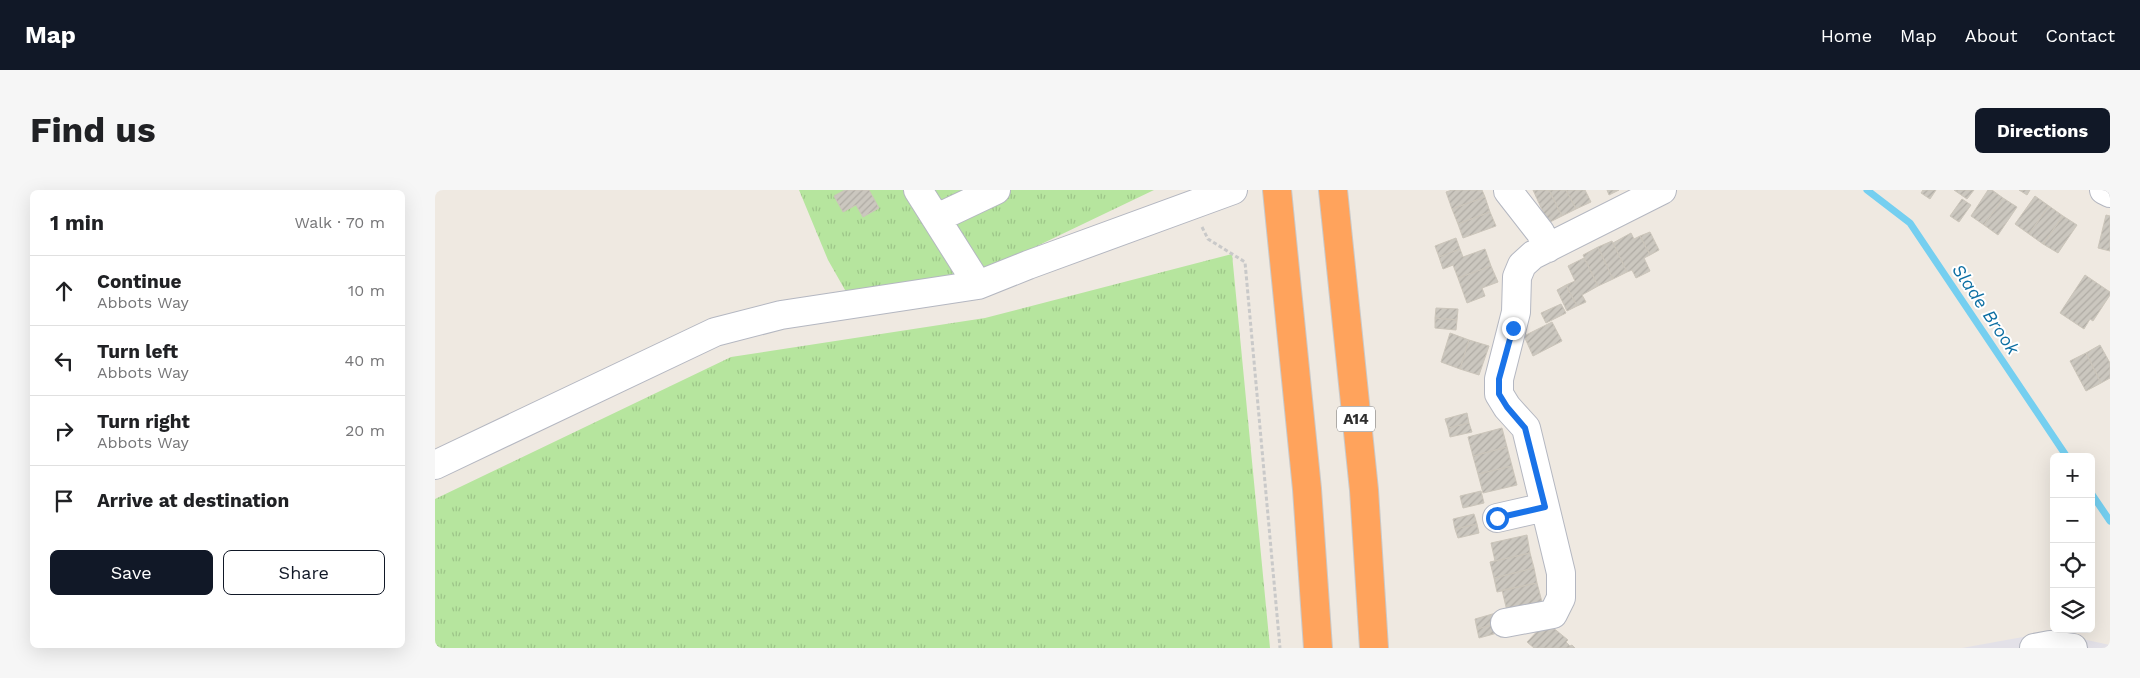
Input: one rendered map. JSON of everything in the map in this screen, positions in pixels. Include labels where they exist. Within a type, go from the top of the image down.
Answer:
[{"type":"highway","points":[[1277,190],[1307,488],[1318,648]]},
{"type":"highway","name":"A14","points":[[1333,190],[1364,490],[1374,648]]},
{"type":"street","points":[[918,190],[979,285]]},
{"type":"street","points":[[937,218],[996,190]]},
{"type":"street","points":[[2104,190],[2110,193]]},
{"type":"street","points":[[1508,191],[1540,232],[1548,248]]},
{"type":"street","points":[[1505,623],[1553,614],[1561,598],[1561,573],[1525,428],[1507,407],[1499,394],[1499,379],[1516,312],[1517,277],[1522,265],[1528,260],[1659,191]]},
{"type":"street","points":[[435,465],[715,332],[781,315],[979,285],[1027,265],[1223,194]]},
{"type":"street","points":[[1497,518],[1545,507]]},
{"type":"street","points":[[2035,648],[2050,645],[2073,648]]},
{"type":"path","points":[[1202,227],[1208,239],[1245,262],[1280,648]]},
{"type":"shaded area","points":[[2050,632],[2110,645],[2110,648],[1962,648]]},
{"type":"green space","points":[[799,190],[1154,190],[962,282],[853,304],[828,260]]},
{"type":"green space","points":[[1232,254],[1270,648],[435,648],[435,499],[731,357],[985,318]]},
{"type":"building","points":[[845,190],[869,190],[879,208],[863,217],[856,205],[843,212],[834,196]]},
{"type":"building","points":[[1452,190],[1482,190],[1485,197],[1452,209],[1446,192]]},
{"type":"building","points":[[1533,190],[1549,190],[1562,216],[1548,223]]},
{"type":"building","points":[[1549,190],[1566,190],[1576,209],[1562,216]]},
{"type":"building","points":[[1566,190],[1585,190],[1591,202],[1576,209]]},
{"type":"building","points":[[1607,190],[1619,190],[1609,195]]},
{"type":"building","points":[[1923,190],[1936,190],[1930,199],[1921,193]]},
{"type":"building","points":[[1954,190],[1974,190],[1967,199]]},
{"type":"building","points":[[1988,190],[1992,190],[2003,198],[1984,225],[1971,216]]},
{"type":"building","points":[[2019,190],[2030,190],[2027,195]]},
{"type":"building","points":[[2035,196],[2049,206],[2029,234],[2015,224]]},
{"type":"building","points":[[1485,197],[1490,212],[1458,224],[1452,209]]},
{"type":"building","points":[[2003,198],[2017,207],[1998,235],[1984,225]]},
{"type":"building","points":[[1962,199],[1971,205],[1959,222],[1950,216]]},
{"type":"building","points":[[2049,206],[2063,216],[2043,244],[2029,234]]},
{"type":"building","points":[[1490,212],[1496,226],[1463,238],[1458,224]]},
{"type":"building","points":[[2106,215],[2110,216],[2110,251],[2098,248]]},
{"type":"building","points":[[2063,216],[2077,225],[2058,253],[2043,244]]},
{"type":"building","points":[[1650,232],[1659,250],[1650,255],[1640,236]]},
{"type":"building","points":[[1631,233],[1634,239],[1640,236],[1650,255],[1644,258],[1650,271],[1636,278],[1632,270],[1627,272],[1613,243]]},
{"type":"building","points":[[1456,238],[1460,249],[1439,257],[1435,246]]},
{"type":"building","points":[[1612,241],[1627,272],[1613,279],[1598,247]]},
{"type":"building","points":[[1598,247],[1613,279],[1598,286],[1583,255]]},
{"type":"building","points":[[1460,249],[1463,257],[1485,249],[1491,266],[1458,278],[1453,265],[1443,269],[1439,257]]},
{"type":"building","points":[[1584,258],[1598,286],[1582,295],[1586,302],[1577,306],[1566,285],[1575,281],[1568,266]]},
{"type":"building","points":[[1491,266],[1498,282],[1482,288],[1485,296],[1467,303],[1458,278]]},
{"type":"building","points":[[2085,275],[2110,292],[2110,295],[2093,321],[2090,319],[2084,329],[2060,313]]},
{"type":"building","points":[[1566,285],[1577,306],[1567,311],[1557,290]]},
{"type":"building","points":[[1561,304],[1566,313],[1546,323],[1541,313]]},
{"type":"building","points":[[1436,308],[1458,309],[1457,320],[1435,318]]},
{"type":"building","points":[[1435,318],[1457,320],[1456,330],[1435,328]]},
{"type":"building","points":[[1552,322],[1562,341],[1533,356],[1524,336]]},
{"type":"building","points":[[1450,333],[1469,340],[1460,369],[1441,362]]},
{"type":"building","points":[[1469,340],[1489,346],[1479,375],[1460,369]]},
{"type":"building","points":[[2100,345],[2110,363],[2110,378],[2101,383],[2086,353]]},
{"type":"building","points":[[2086,353],[2101,383],[2086,391],[2070,361]]},
{"type":"building","points":[[1467,413],[1469,423],[1448,428],[1445,419]]},
{"type":"building","points":[[1469,423],[1472,432],[1450,437],[1448,428]]},
{"type":"building","points":[[1502,428],[1507,447],[1473,456],[1468,437]]},
{"type":"building","points":[[1507,447],[1512,466],[1478,474],[1473,456]]},
{"type":"building","points":[[1512,466],[1517,485],[1483,493],[1478,474]]},
{"type":"building","points":[[1481,491],[1484,503],[1463,508],[1460,496]]},
{"type":"building","points":[[1474,514],[1477,524],[1455,529],[1453,519]]},
{"type":"building","points":[[1477,524],[1479,533],[1458,538],[1455,529]]},
{"type":"building","points":[[1527,535],[1530,553],[1495,561],[1491,543]]},
{"type":"building","points":[[1530,553],[1534,568],[1494,578],[1490,562]]},
{"type":"building","points":[[1534,568],[1537,583],[1497,592],[1494,578]]},
{"type":"building","points":[[1537,583],[1542,602],[1507,611],[1502,590]]},
{"type":"building","points":[[1496,613],[1498,623],[1477,629],[1475,619]]},
{"type":"building","points":[[1546,622],[1568,640],[1566,642],[1570,646],[1572,645],[1575,648],[1534,648],[1527,642]]},
{"type":"building","points":[[1498,623],[1501,632],[1479,638],[1477,629]]},
{"type":"waterway","name":"Slade Brook","points":[[1867,190],[1910,223],[2064,453]]},
{"type":"waterway","name":"Slade Brook","points":[[2094,498],[2110,521]]},
{"type":"route","points":[[1497,518],[1545,507],[1525,428],[1516,414],[1507,407],[1499,394],[1499,379],[1513,328]]}]
